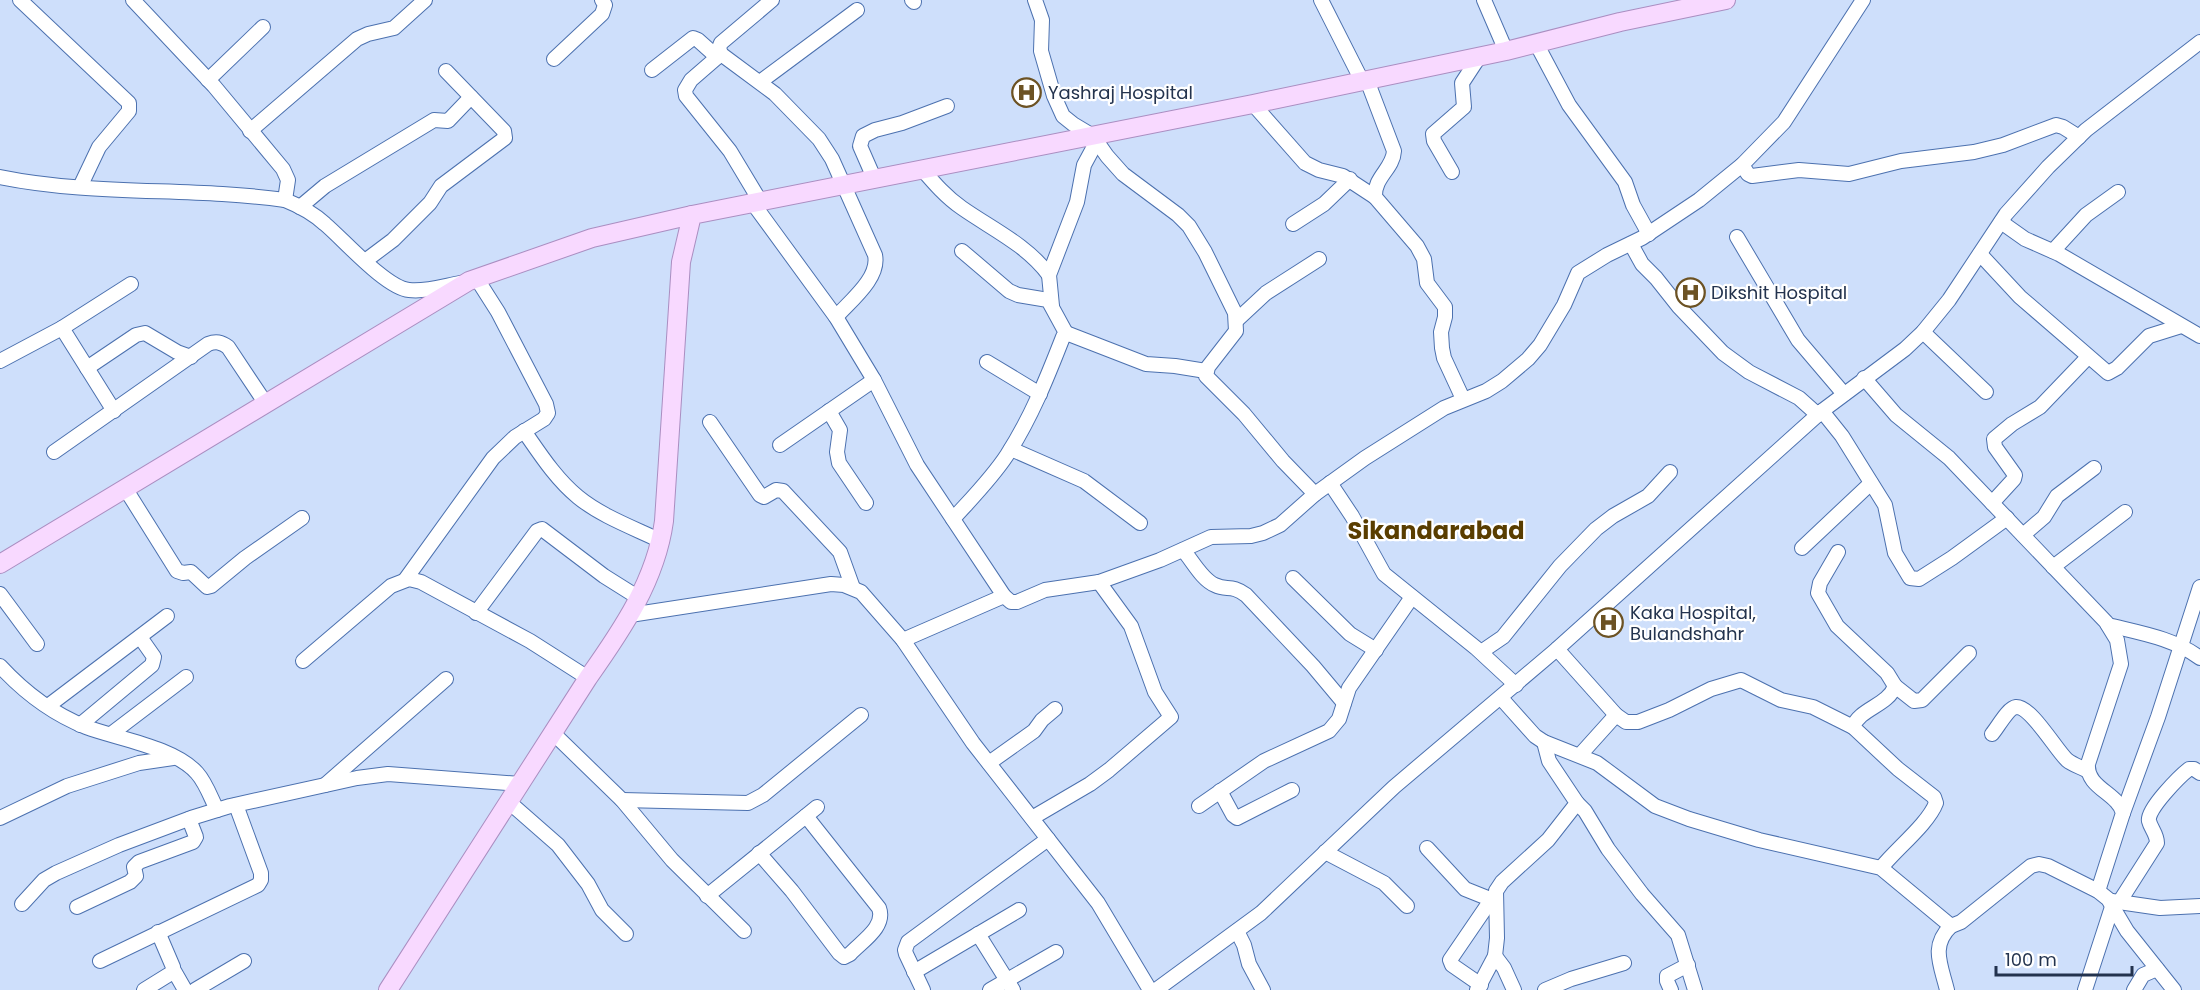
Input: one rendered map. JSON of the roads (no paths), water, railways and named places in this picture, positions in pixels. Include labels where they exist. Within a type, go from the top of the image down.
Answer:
[{"type":"main road","points":[[0,564],[473,280],[592,238],[756,201],[1095,138],[1479,57],[1620,22],[1726,0]]},
{"type":"main road","points":[[388,990],[588,678],[615,640],[652,570],[661,541],[681,262],[692,215]]},
{"type":"street","points":[[20,0],[129,103],[129,111],[95,154],[80,187]]},
{"type":"street","points":[[133,0],[208,80],[287,175],[285,200]]},
{"type":"street","points":[[250,131],[357,39],[368,34],[391,30],[425,0]]},
{"type":"street","points":[[554,59],[602,14],[605,5],[602,0]]},
{"type":"street","points":[[772,0],[721,43],[719,56],[691,80],[686,87],[686,96],[730,151],[756,201],[836,317],[874,380],[917,465],[1004,596],[1008,601],[1014,602],[1045,590],[1099,582],[1211,537],[1251,536],[1271,530],[1365,458],[1444,408],[1495,386],[1528,359],[1540,345],[1564,305],[1578,273],[1607,255],[1649,234],[1700,200],[1742,165],[1784,122],[1863,0]]},
{"type":"street","points":[[1035,0],[1042,20],[1041,51],[1054,96],[1065,119],[1095,138],[1123,174],[1174,211],[1189,226],[1205,252],[1237,320]]},
{"type":"street","points":[[1321,0],[1364,81],[1394,151],[1392,163],[1376,184],[1375,196]]},
{"type":"street","points":[[1484,0],[1506,51]]},
{"type":"street","points":[[760,82],[857,10]]},
{"type":"street","points":[[208,80],[262,27]]},
{"type":"street","points":[[652,70],[693,38],[698,40],[760,82],[792,109],[819,139],[832,159],[876,261],[871,277],[836,317]]},
{"type":"street","points":[[1156,990],[1262,913],[1394,787],[1516,685],[1820,413],[1905,349],[1923,332],[1954,293],[2001,222],[2048,167],[2079,137],[2200,42]]},
{"type":"street","points":[[1536,43],[1569,105],[1625,182],[1633,205],[1649,234]]},
{"type":"street","points":[[1452,172],[1434,141],[1433,134],[1464,107],[1462,83],[1479,57]]},
{"type":"street","points":[[368,264],[430,203],[441,186],[505,138],[504,131],[446,71]]},
{"type":"street","points":[[300,207],[325,186],[434,120],[448,121],[471,97]]},
{"type":"street","points":[[1253,104],[1305,163],[1319,170],[1350,179],[1375,196],[1417,246],[1424,259],[1427,283],[1445,307],[1441,332],[1442,348],[1444,358],[1463,399]]},
{"type":"street","points":[[874,178],[860,146],[863,136],[947,106]]},
{"type":"street","points":[[1742,165],[1752,176],[1799,170],[1849,174],[1901,161],[1974,152],[2002,145],[2056,125],[2079,137]]},
{"type":"street","points":[[1053,306],[1049,275],[1077,202],[1084,165],[1095,138]]},
{"type":"street","points":[[922,169],[952,201],[996,228],[1037,259],[1049,275]]},
{"type":"street","points":[[0,177],[27,183],[285,200],[324,222],[392,284],[406,290],[416,291],[473,280],[498,312],[548,409],[543,419],[524,431],[493,458],[405,580]]},
{"type":"street","points":[[1293,224],[1324,204],[1350,179]]},
{"type":"street","points":[[2053,251],[2086,215],[2118,192]]},
{"type":"street","points":[[2001,222],[2025,239],[2053,251],[2200,336]]},
{"type":"street","points":[[1737,237],[1788,324],[1813,359],[1844,394]]},
{"type":"street","points":[[1631,244],[1642,264],[1679,307],[1723,352],[1749,372],[1798,398],[1820,413],[1842,436],[1887,508],[1898,560],[1907,575],[1914,580],[1919,579],[2007,518]]},
{"type":"street","points":[[962,251],[1009,291],[1018,295],[1048,300],[1066,333],[1146,364],[1206,370]]},
{"type":"street","points":[[1980,254],[2020,297],[2106,372],[2111,372],[2149,336],[2181,326]]},
{"type":"street","points":[[1206,370],[1233,336],[1237,320],[1266,293],[1319,259]]},
{"type":"street","points":[[0,361],[62,328],[131,284]]},
{"type":"street","points":[[62,328],[114,411]]},
{"type":"street","points":[[1923,332],[1986,392]]},
{"type":"street","points":[[953,519],[994,474],[1011,449],[1040,394],[1066,333]]},
{"type":"street","points":[[87,368],[136,335],[142,334],[150,335],[177,352],[191,357]]},
{"type":"street","points":[[54,452],[208,344],[219,342],[228,347],[266,404]]},
{"type":"street","points":[[1992,503],[2015,475],[1995,447],[1994,439],[2012,424],[2040,407],[2088,357]]},
{"type":"street","points":[[987,362],[1040,394]]},
{"type":"street","points":[[1206,370],[1208,378],[1244,414],[1283,461],[1316,494]]},
{"type":"street","points":[[1864,378],[1896,415],[1949,458],[2007,518],[2108,625],[2117,640],[2121,664],[2088,771]]},
{"type":"street","points":[[780,445],[874,380]]},
{"type":"street","points":[[829,411],[840,430],[837,452],[839,463],[866,503]]},
{"type":"street","points":[[710,422],[760,495],[765,497],[776,490],[783,491],[835,546],[844,558],[853,588]]},
{"type":"street","points":[[524,431],[551,469],[578,497],[661,541]]},
{"type":"street","points":[[1011,449],[1084,481],[1140,523]]},
{"type":"street","points":[[2023,535],[2044,517],[2057,496],[2094,468]]},
{"type":"street","points":[[1481,652],[1503,637],[1560,566],[1596,529],[1613,516],[1648,496],[1670,472]]},
{"type":"street","points":[[1330,483],[1352,516],[1380,568],[1412,597],[1481,652],[1516,685]]},
{"type":"street","points":[[1802,548],[1872,483]]},
{"type":"street","points":[[125,488],[177,571],[191,572],[207,587],[302,518]]},
{"type":"street","points":[[2054,567],[2125,512]]},
{"type":"street","points":[[476,613],[537,531],[542,529],[604,576],[639,598]]},
{"type":"street","points":[[1183,550],[1214,585],[1232,587],[1246,595],[1322,676],[1344,703]]},
{"type":"street","points":[[1838,552],[1820,583],[1818,593],[1837,626],[1887,672],[1895,686],[1914,701],[1922,700],[1969,653]]},
{"type":"street","points":[[1293,579],[1353,637],[1376,650]]},
{"type":"street","points":[[303,661],[391,586],[405,580],[421,582],[530,641],[588,678]]},
{"type":"street","points":[[1032,818],[1109,771],[1171,717],[1155,692],[1131,626],[1099,582]]},
{"type":"street","points":[[630,615],[831,584],[853,588],[861,592],[903,640],[989,763],[1098,903],[1150,990]]},
{"type":"street","points":[[2085,990],[2109,899],[2123,813],[2158,717],[2200,587]]},
{"type":"street","points":[[0,594],[37,644]]},
{"type":"street","points":[[903,640],[1004,596]]},
{"type":"street","points":[[1199,806],[1264,761],[1329,731],[1339,718],[1353,682],[1412,597]]},
{"type":"street","points":[[48,706],[167,616]]},
{"type":"street","points":[[2108,625],[2167,640],[2200,658]]},
{"type":"street","points":[[80,725],[152,665],[154,657],[140,637]]},
{"type":"street","points":[[1557,649],[1616,715],[1626,722],[1638,722],[1701,694],[1741,680],[1781,700],[1813,707],[1854,728],[1898,769],[1934,797],[1936,803],[1925,821],[1894,851],[1881,868]]},
{"type":"street","points":[[0,666],[23,689],[80,725],[175,758],[198,774],[217,810]]},
{"type":"street","points":[[111,734],[186,677]]},
{"type":"street","points":[[324,786],[446,679]]},
{"type":"street","points":[[1854,728],[1860,717],[1888,697],[1895,686]]},
{"type":"street","points":[[1501,698],[1529,730],[1544,742],[1580,755],[1604,768],[1655,806],[1759,840],[1881,868],[1951,926]]},
{"type":"street","points":[[1992,734],[2011,710],[2016,707],[2022,708],[2033,717],[2066,758],[2088,771],[2096,784],[2119,805],[2123,813]]},
{"type":"street","points":[[989,763],[1034,731],[1042,720],[1055,709]]},
{"type":"street","points":[[621,800],[748,803],[763,795],[861,715]]},
{"type":"street","points":[[1580,755],[1616,715]]},
{"type":"street","points":[[553,734],[621,800],[672,861],[744,931]]},
{"type":"street","points":[[1544,742],[1549,761],[1577,803],[1585,811],[1608,849],[1642,894],[1678,935],[1695,990]]},
{"type":"street","points":[[0,818],[67,786],[139,763],[175,758]]},
{"type":"street","points":[[2109,899],[2157,843],[2157,837],[2149,821],[2151,810],[2189,769],[2200,773]]},
{"type":"street","points":[[22,903],[44,880],[56,873],[119,845],[189,819],[236,805],[357,778],[388,774],[520,784]]},
{"type":"street","points":[[1220,791],[1237,818],[1292,790]]},
{"type":"street","points":[[509,802],[558,845],[588,884],[602,910],[626,934]]},
{"type":"street","points":[[1493,901],[1497,938],[1495,956],[1479,987],[1452,965],[1450,960],[1493,901],[1499,886],[1539,850],[1577,803]]},
{"type":"street","points":[[100,961],[250,890],[261,880],[261,873],[236,805]]},
{"type":"street","points":[[707,896],[759,853],[811,811],[879,908],[882,915],[879,924],[850,954],[844,957],[759,853]]},
{"type":"street","points":[[77,907],[130,882],[136,876],[134,867],[140,862],[193,843],[196,837],[189,819]]},
{"type":"street","points":[[923,990],[905,950],[908,942],[1048,839]]},
{"type":"street","points":[[1427,848],[1465,889],[1493,901]]},
{"type":"street","points":[[1325,852],[1384,883],[1407,906]]},
{"type":"street","points":[[1947,990],[1938,947],[1939,940],[1951,926],[1961,922],[2022,873],[2039,864],[2048,866],[2109,899],[2160,908],[2200,906]]},
{"type":"street","points":[[2109,899],[2127,931],[2174,990]]},
{"type":"street","points":[[914,972],[1019,910]]},
{"type":"street","points":[[1237,931],[1249,964],[1263,990]]},
{"type":"street","points":[[158,932],[173,969],[185,990]]},
{"type":"street","points":[[978,934],[1010,985]]},
{"type":"street","points":[[990,990],[1010,985],[1056,952]]},
{"type":"street","points":[[1495,956],[1504,968],[1514,990]]},
{"type":"street","points":[[195,990],[244,961]]},
{"type":"street","points":[[1545,990],[1571,979],[1624,963]]},
{"type":"street","points":[[1671,990],[1666,981],[1667,976],[1688,964]]},
{"type":"street","points":[[144,990],[171,974],[173,969]]},
{"type":"street","points":[[2134,990],[2144,975],[2157,969]]},
{"type":"place","name":"Yashraj Hospital","points":[[1027,92]]},
{"type":"place","name":"Dikshit Hospital","points":[[1690,292]]},
{"type":"place","name":"Kaka Hospital, Bulandshahr","points":[[1609,622]]},
{"type":"district","name":"Sikandarabad","points":[[1436,530]]}]
